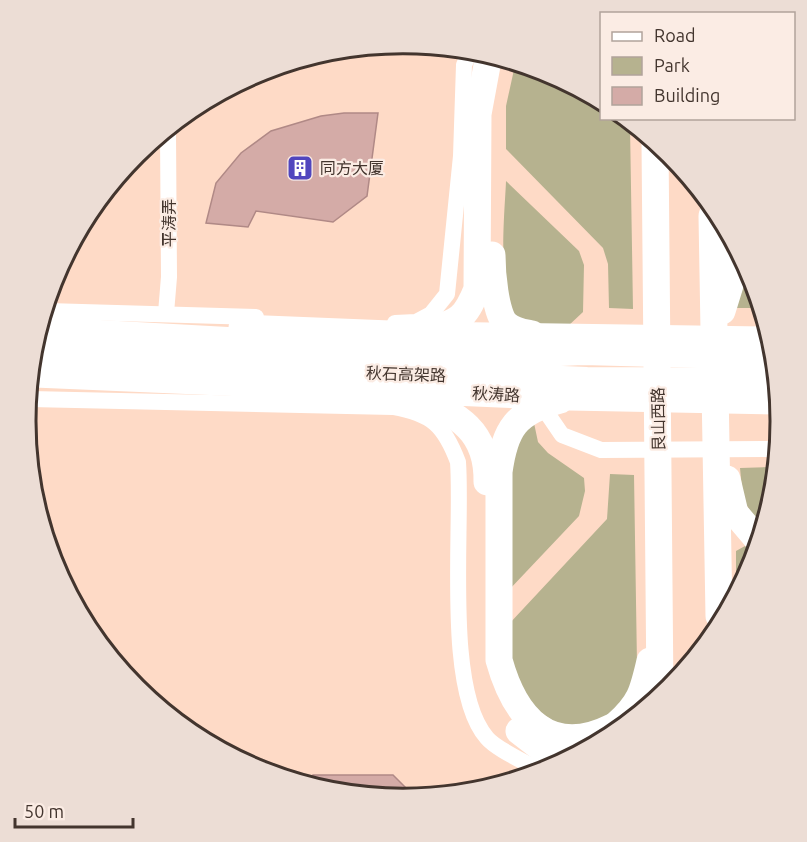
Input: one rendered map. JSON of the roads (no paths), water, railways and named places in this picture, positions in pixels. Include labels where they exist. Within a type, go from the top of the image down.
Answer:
[{"type":"highway","name":"秋石高架路","points":[[48,331],[487,355],[583,351],[765,356]]},
{"type":"highway","name":"秋石高架路","points":[[41,358],[563,380],[769,382]]},
{"type":"main road","points":[[405,329],[457,322],[469,310],[477,289],[478,114],[487,64]]},
{"type":"main road","points":[[503,67],[492,115],[492,262],[496,297],[503,322],[512,329],[539,336]]},
{"type":"main road","name":"艮山西路","points":[[655,154],[660,684]]},
{"type":"main road","points":[[712,222],[719,610]]},
{"type":"main road","points":[[713,344],[736,265]]},
{"type":"main road","points":[[51,320],[405,329],[539,336],[762,340]]},
{"type":"main road","name":"秋涛路","points":[[39,374],[400,388],[553,390],[770,401]]},
{"type":"main road","points":[[400,388],[449,412],[467,426],[484,448],[488,470],[487,665],[496,696],[508,720],[545,752],[555,756]]},
{"type":"main road","points":[[553,390],[536,407],[522,416],[511,428],[502,445],[499,472],[499,660],[507,688],[520,710],[536,726],[550,734],[572,739],[590,737]]},
{"type":"main road","points":[[716,427],[735,513],[753,534]]},
{"type":"main road","points":[[635,706],[643,695],[660,619]]},
{"type":"street","points":[[54,311],[166,313],[405,329],[431,314],[447,294],[461,156],[464,65],[466,60]]},
{"type":"street","name":"平涛弄","points":[[166,313],[169,277],[168,139]]},
{"type":"street","points":[[759,330],[582,327],[554,345],[553,390],[549,416],[562,435],[601,450],[770,449]]},
{"type":"street","points":[[405,329],[400,388],[419,412],[436,423],[449,439],[458,462],[460,660],[468,702],[487,738],[532,765]]},
{"type":"street","points":[[37,399],[400,388]]},
{"type":"place","name":"同方大厦","points":[[300,168]]}]
